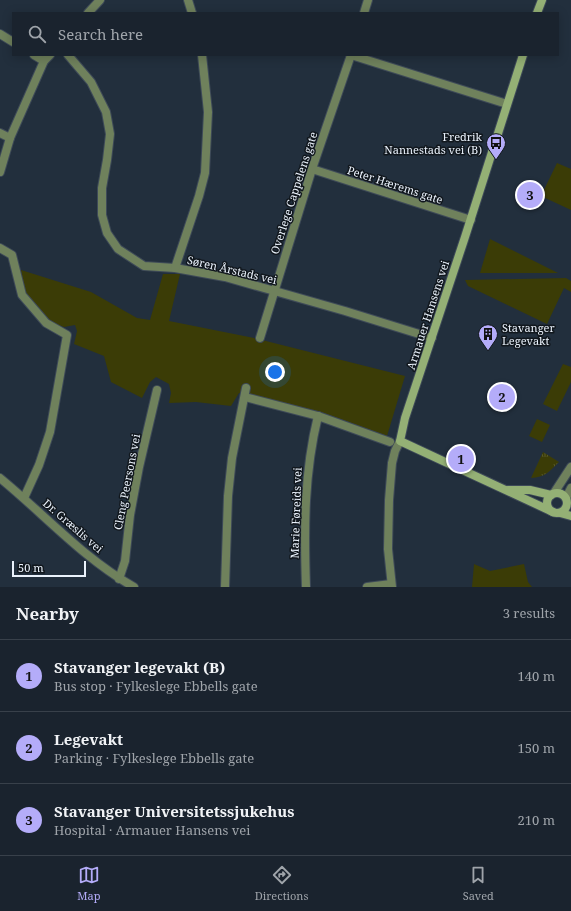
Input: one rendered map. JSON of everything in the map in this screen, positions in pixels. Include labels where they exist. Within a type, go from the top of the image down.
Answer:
[{"type":"street","points":[[89,12],[100,0]]},
{"type":"street","points":[[188,0],[192,12]]},
{"type":"street","points":[[364,12],[368,0]]},
{"type":"street","points":[[537,12],[542,0]]},
{"type":"street","points":[[0,34],[12,41]]},
{"type":"street","name":"Søren Årstads vei","points":[[69,56],[91,82],[106,112],[110,134],[102,188],[102,215],[107,234],[118,249],[144,266],[175,268],[226,277],[432,338]]},
{"type":"street","points":[[175,268],[199,196],[204,173],[208,112],[202,56]]},
{"type":"street","name":"Overlege Cappelens gate","points":[[260,338],[312,169],[351,56]]},
{"type":"street","points":[[354,56],[506,104]]},
{"type":"street","name":"Armauer Hansens vei","points":[[392,586],[388,549],[389,500],[392,463],[395,451],[400,442],[405,418],[523,56]]},
{"type":"street","points":[[0,172],[10,138],[47,58]]},
{"type":"street","points":[[0,133],[10,138]]},
{"type":"street","name":"Peter Hærems gate","points":[[312,169],[470,220]]},
{"type":"street","points":[[0,248],[12,255],[22,295],[46,323],[67,335],[50,432],[39,465],[24,498]]},
{"type":"street","points":[[225,587],[228,496],[232,458],[246,388]]},
{"type":"street","name":"Cleng Peersons vei","points":[[119,578],[125,561],[131,510],[157,390]]},
{"type":"street","points":[[245,397],[318,416],[390,442]]},
{"type":"street","name":"Marie Føreids vei","points":[[306,587],[305,542],[307,478],[318,416]]},
{"type":"street","points":[[400,442],[556,513],[571,516]]},
{"type":"street","points":[[556,513],[550,510],[547,500],[553,494],[571,467]]},
{"type":"street","name":"Dr. Græslis vei","points":[[0,478],[78,548],[134,587]]},
{"type":"street","points":[[556,513],[565,509],[571,488]]},
{"type":"street","points":[[506,490],[530,490],[553,494],[561,493],[568,501]]},
{"type":"street","points":[[368,587],[392,586]]},
{"type":"green space","points":[[557,163],[571,169],[571,210],[541,196]]},
{"type":"green space","points":[[490,239],[558,273],[480,273]]},
{"type":"green space","points":[[21,270],[91,292],[137,318],[150,320],[163,274],[180,274],[169,321],[254,338],[405,376],[387,436],[321,412],[239,393],[231,406],[196,402],[169,403],[171,393],[169,384],[156,377],[150,382],[142,398],[111,382],[104,356],[74,344],[77,331],[75,325],[64,327],[45,318],[23,289]]},
{"type":"green space","points":[[566,278],[571,281],[571,292],[564,288],[547,324],[468,286],[465,280]]},
{"type":"green space","points":[[563,364],[571,367],[571,382],[557,411],[543,404]]},
{"type":"green space","points":[[537,419],[550,425],[542,442],[529,436]]},
{"type":"green space","points":[[543,452],[559,462],[546,473],[531,478]]},
{"type":"green space","points":[[474,564],[490,571],[524,564],[528,582],[532,587],[472,587]]},
{"type":"place","name":"Fredrik Nannestads vei (B)","points":[[496,160]]},
{"type":"place","name":"Stavanger Universitetssjukehus","points":[[530,195]]},
{"type":"place","name":"Stavanger Legevakt","points":[[488,351]]},
{"type":"place","name":"Legevakt","points":[[502,397]]},
{"type":"place","name":"Stavanger legevakt (B)","points":[[461,459]]}]
